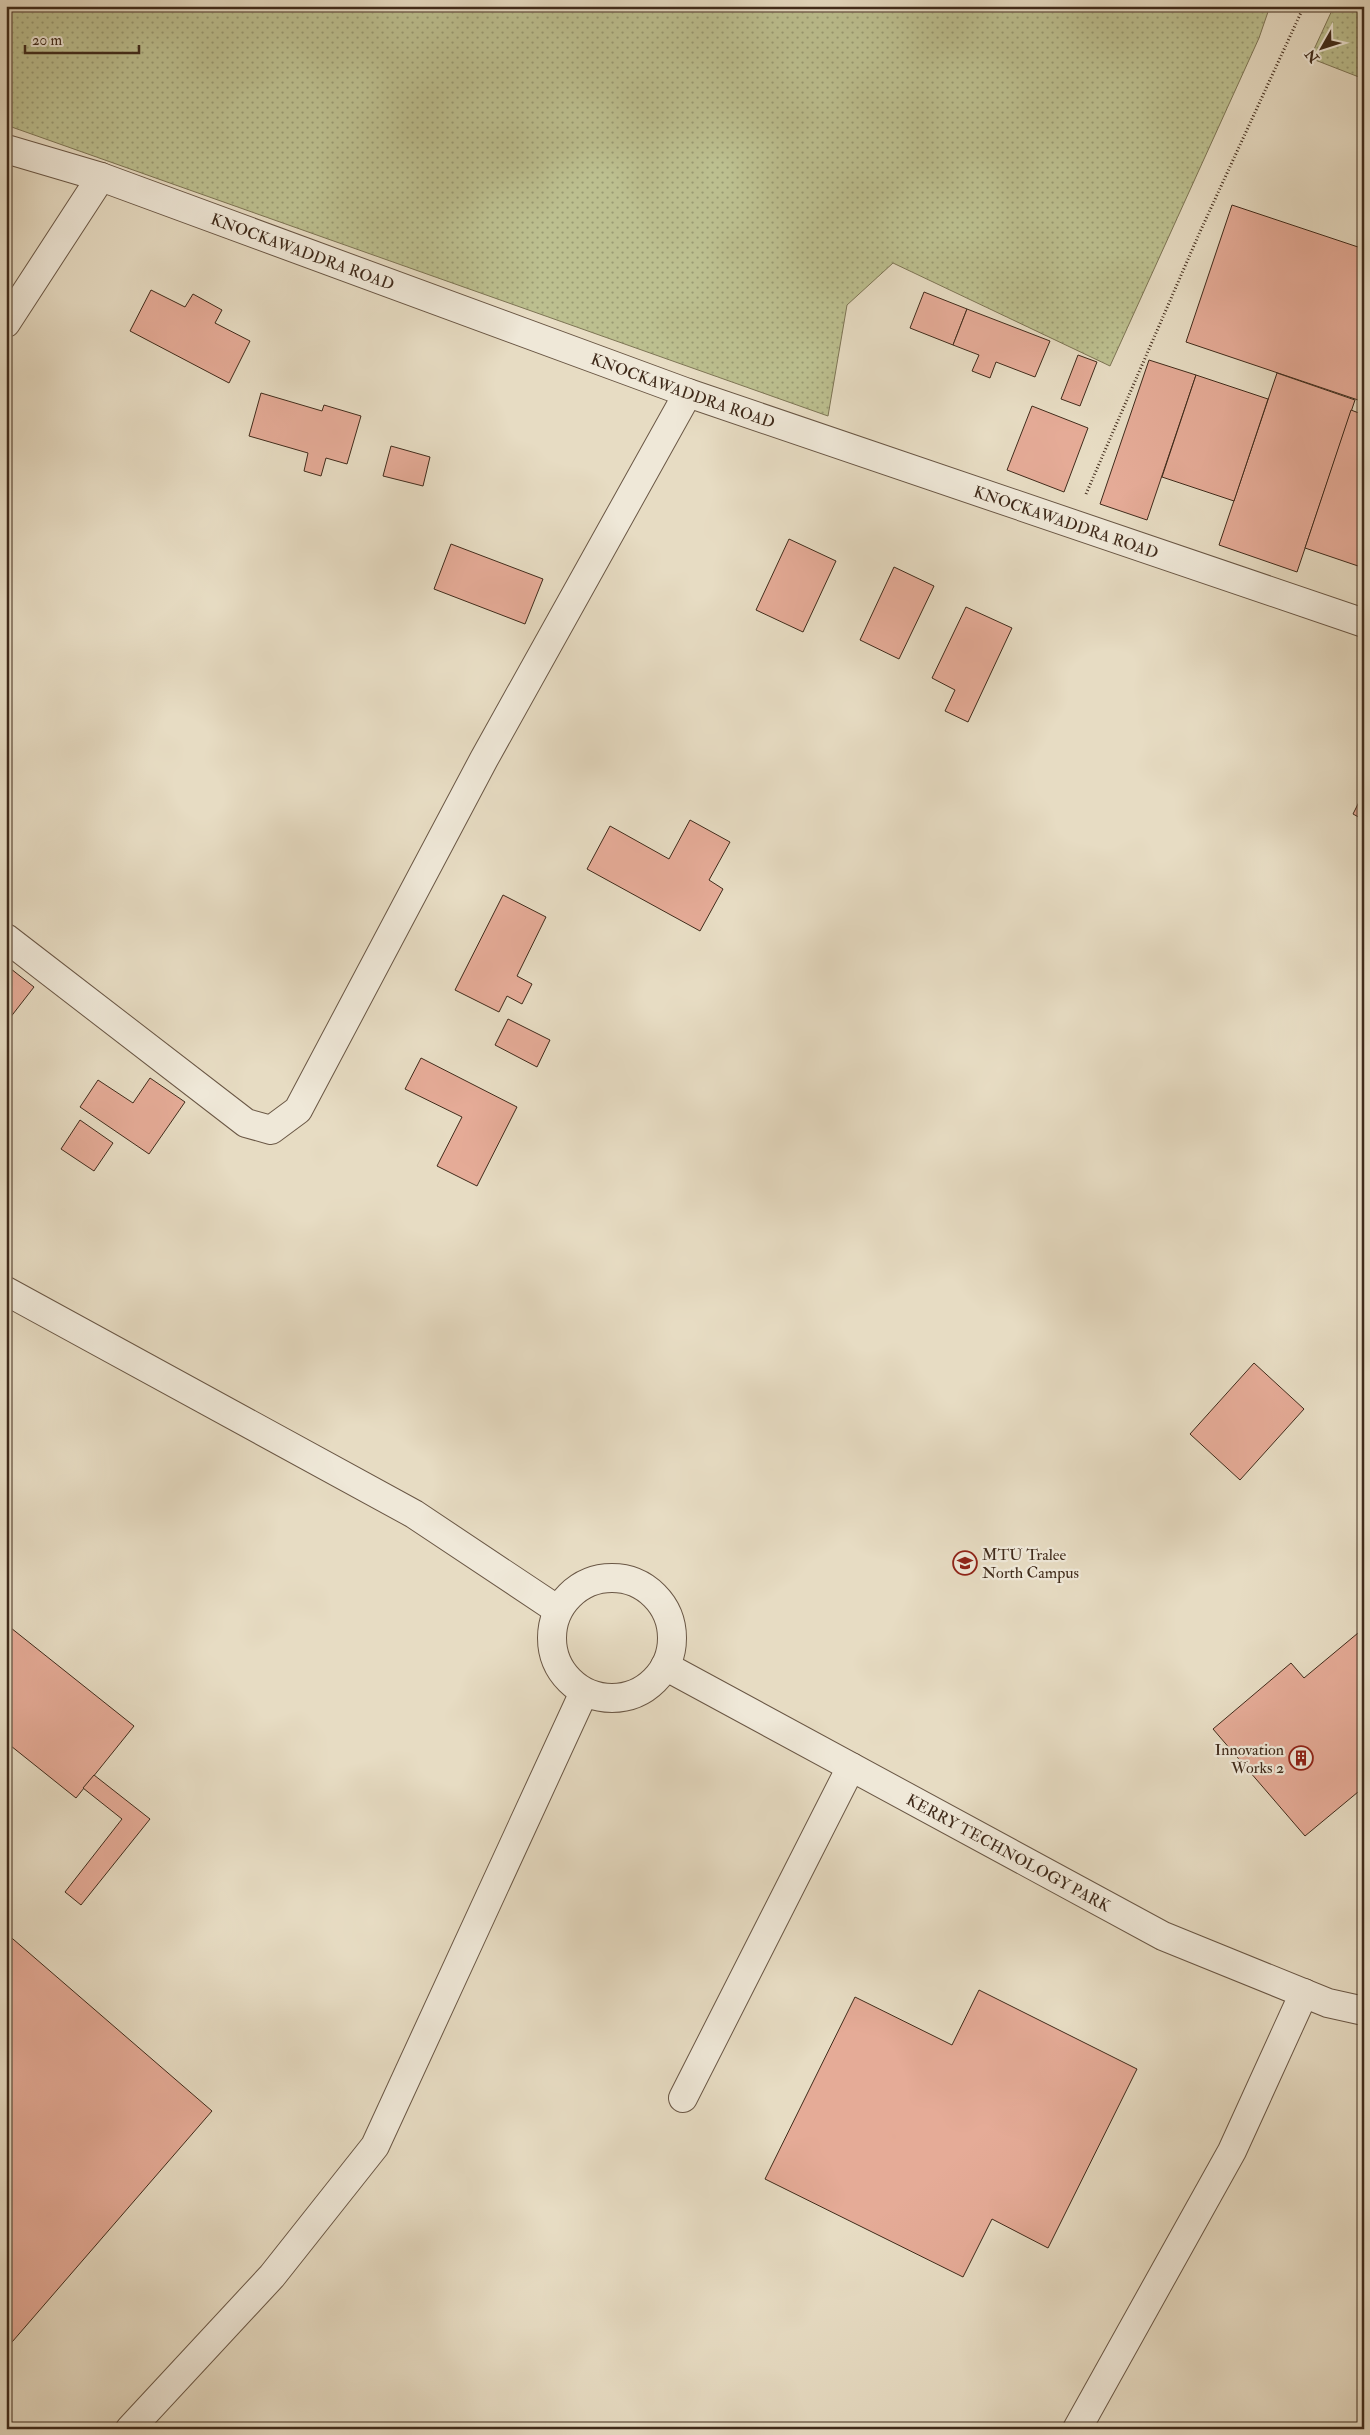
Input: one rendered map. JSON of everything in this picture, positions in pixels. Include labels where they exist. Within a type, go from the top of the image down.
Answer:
[{"type":"street","name":"KNOCKAWADDRA ROAD","points":[[6,149],[100,178],[688,393],[1364,623]]},
{"type":"street","points":[[6,323],[100,178]]},
{"type":"street","points":[[6,938],[246,1124],[271,1130],[298,1110],[484,759],[688,393]]},
{"type":"street","points":[[6,1292],[414,1514],[558,1610]]},
{"type":"street","points":[[603,1579],[621,1579],[639,1585],[654,1596],[666,1611],[671,1629],[671,1648],[665,1666],[654,1681],[639,1692],[621,1698],[602,1698],[584,1692],[568,1681],[558,1666],[552,1647],[552,1628],[558,1610],[569,1595],[584,1584],[603,1579]]},
{"type":"street","name":"KERRY TECHNOLOGY PARK","points":[[665,1666],[1163,1936],[1328,2003],[1364,2011]]},
{"type":"street","points":[[130,2429],[272,2276],[376,2146],[584,1692]]},
{"type":"street","points":[[684,2098],[851,1767]]},
{"type":"street","points":[[1077,2429],[1232,2151],[1304,1993]]},
{"type":"path","points":[[1072,524],[1199,234],[1304,6]]},
{"type":"green space","points":[[6,6],[1270,6],[1259,38],[1110,366],[893,263],[847,305],[828,416],[6,125]]},
{"type":"green space","points":[[1334,6],[1364,6],[1364,79],[1310,58]]},
{"type":"building","points":[[1232,205],[1364,249],[1364,402],[1186,342]]},
{"type":"building","points":[[151,290],[185,307],[193,294],[222,310],[215,323],[250,341],[229,383],[130,331]]},
{"type":"building","points":[[924,292],[967,309],[953,345],[910,328]]},
{"type":"building","points":[[967,309],[1050,341],[1035,377],[996,362],[990,378],[972,371],[979,355],[953,345]]},
{"type":"building","points":[[1078,355],[1097,362],[1080,406],[1061,399]]},
{"type":"building","points":[[1149,360],[1196,375],[1147,520],[1100,504]]},
{"type":"building","points":[[1277,373],[1355,400],[1297,572],[1219,545]]},
{"type":"building","points":[[1196,375],[1268,399],[1234,501],[1162,477]]},
{"type":"building","points":[[261,393],[322,411],[324,405],[361,416],[347,464],[326,458],[321,476],[304,471],[308,453],[249,436]]},
{"type":"building","points":[[1032,406],[1088,428],[1064,492],[1007,470]]},
{"type":"building","points":[[1351,410],[1364,415],[1364,568],[1305,548]]},
{"type":"building","points":[[391,446],[430,457],[423,486],[383,476]]},
{"type":"building","points":[[789,539],[836,561],[803,632],[756,610]]},
{"type":"building","points":[[451,544],[543,579],[525,624],[434,589]]},
{"type":"building","points":[[894,567],[934,586],[899,659],[860,640]]},
{"type":"building","points":[[966,607],[1012,628],[968,722],[945,711],[955,690],[932,678]]},
{"type":"building","points":[[1364,792],[1364,820],[1353,814]]},
{"type":"building","points":[[690,820],[730,842],[709,880],[723,889],[700,931],[587,869],[610,826],[669,859]]},
{"type":"building","points":[[503,895],[546,917],[517,976],[532,984],[522,1004],[507,996],[499,1012],[455,990]]},
{"type":"building","points":[[6,965],[34,987],[6,1023]]},
{"type":"building","points":[[508,1019],[550,1040],[537,1067],[495,1045]]},
{"type":"building","points":[[421,1058],[517,1107],[477,1186],[437,1166],[462,1117],[405,1089]]},
{"type":"building","points":[[150,1078],[185,1102],[149,1154],[80,1107],[98,1080],[133,1103]]},
{"type":"building","points":[[80,1120],[113,1143],[94,1171],[61,1149]]},
{"type":"building","points":[[1254,1363],[1304,1409],[1240,1480],[1190,1434]]},
{"type":"building","points":[[6,1624],[134,1726],[76,1798],[6,1742]]},
{"type":"building","name":"Innovation Works 2","points":[[1364,1628],[1364,1787],[1305,1836],[1213,1729],[1291,1663],[1304,1678]]},
{"type":"building","points":[[94,1775],[150,1819],[81,1905],[65,1892],[122,1819],[83,1788]]},
{"type":"building","points":[[6,1933],[212,2111],[6,2349]]},
{"type":"building","points":[[979,1990],[1137,2069],[1048,2248],[992,2219],[963,2277],[765,2179],[855,1997],[952,2045]]},
{"type":"place","name":"MTU Tralee North Campus","points":[[965,1563]]},
{"type":"place","name":"Innovation Works 2","points":[[1301,1758]]}]
